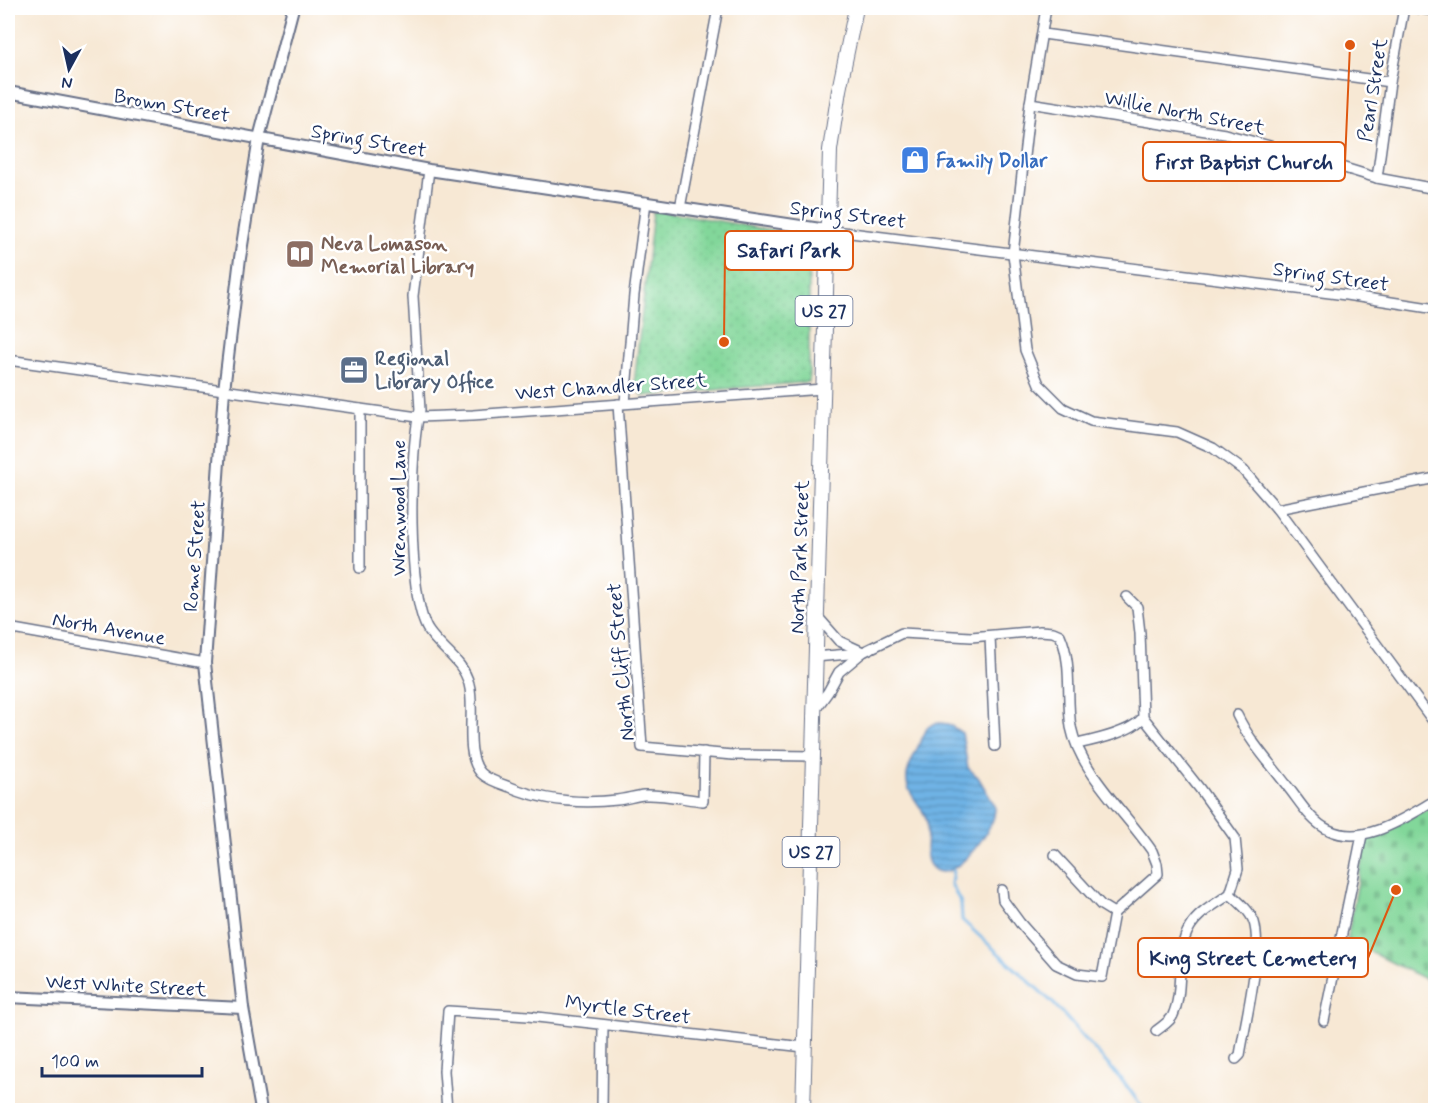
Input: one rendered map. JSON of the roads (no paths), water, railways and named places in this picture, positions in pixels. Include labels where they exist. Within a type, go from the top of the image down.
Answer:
[{"type":"main road","name":"North Park Street","points":[[803,1110],[830,150],[839,90],[856,8]]},
{"type":"street","name":"Rome Street","points":[[261,1110],[243,1008],[205,663],[224,390],[240,258],[259,138],[293,8]]},
{"type":"street","points":[[680,208],[718,8]]},
{"type":"street","points":[[1046,8],[1030,103],[1013,254],[1025,350],[1039,384],[1063,408],[1091,421],[1177,432],[1213,448],[1243,470],[1277,509],[1436,725]]},
{"type":"street","name":"Pearl Street","points":[[1377,178],[1390,82],[1404,8]]},
{"type":"street","points":[[1416,8],[1436,11]]},
{"type":"street","points":[[1043,34],[1390,82]]},
{"type":"street","name":"Brown Street","points":[[8,92],[259,138]]},
{"type":"street","name":"Willie North Street","points":[[1030,103],[1225,134],[1377,178],[1436,189]]},
{"type":"street","name":"Spring Street","points":[[259,138],[429,170],[827,230],[1346,295],[1436,309]]},
{"type":"street","points":[[418,417],[420,410],[413,296],[429,170]]},
{"type":"street","name":"North Cliff Street","points":[[646,202],[621,404],[642,747],[814,756]]},
{"type":"street","name":"West Chandler Street","points":[[8,360],[418,417],[823,389]]},
{"type":"street","points":[[360,409],[360,567]]},
{"type":"street","name":"Wrenwood Lane","points":[[418,417],[412,506],[414,572],[418,600],[428,630],[462,667],[469,685],[472,753],[481,773],[526,794],[568,802],[617,800],[645,795],[703,801],[704,752]]},
{"type":"street","points":[[1277,509],[1436,477]]},
{"type":"street","points":[[1077,744],[1099,739],[1139,724],[1143,717],[1137,607],[1126,597]]},
{"type":"street","points":[[817,616],[839,641],[863,652]]},
{"type":"street","name":"North Avenue","points":[[8,628],[205,663]]},
{"type":"street","points":[[815,710],[839,672],[863,652],[902,633],[990,637],[1040,631],[1060,635],[1066,648],[1071,727],[1077,744],[1095,778],[1152,851],[1158,874],[1114,913],[1102,977],[1077,974],[1056,964],[1003,900],[1002,890]]},
{"type":"street","points":[[990,637],[995,746]]},
{"type":"street","points":[[815,657],[863,652]]},
{"type":"street","points":[[1237,715],[1248,736],[1309,815],[1330,831],[1349,836],[1362,834],[1403,818],[1436,800]]},
{"type":"street","points":[[1143,717],[1200,789],[1234,838],[1238,869],[1230,894],[1202,912],[1189,928],[1184,945],[1177,1003],[1173,1017],[1156,1031]]},
{"type":"street","points":[[1324,1021],[1362,834]]},
{"type":"street","points":[[1055,855],[1101,905],[1114,913]]},
{"type":"street","points":[[1230,894],[1244,906],[1254,921],[1257,949],[1240,1055],[1236,1059]]},
{"type":"street","name":"West White Street","points":[[8,997],[243,1008]]},
{"type":"street","name":"Myrtle Street","points":[[447,1110],[444,1071],[448,1011],[528,1016],[804,1047]]},
{"type":"street","points":[[602,1110],[603,1025]]},
{"type":"water","points":[[940,723],[948,724],[962,733],[968,768],[978,777],[995,806],[992,822],[975,848],[951,870],[943,872],[935,870],[928,861],[926,854],[927,822],[907,782],[910,764],[927,728]]},
{"type":"waterway","points":[[726,251],[752,267],[761,268]]},
{"type":"waterway","points":[[953,870],[951,884],[961,903],[962,920],[1054,1004],[1126,1085],[1144,1110]]},
{"type":"place","name":"First Baptist Church","points":[[1350,45]]},
{"type":"place","name":"Family Dollar","points":[[915,160]]},
{"type":"place","name":"Neva Lomason Memorial Library","points":[[300,254]]},
{"type":"place","name":"Safari Park","points":[[724,342]]},
{"type":"place","name":"Regional Library Office","points":[[354,370]]},
{"type":"place","name":"King Street Cemetery","points":[[1396,890]]}]
